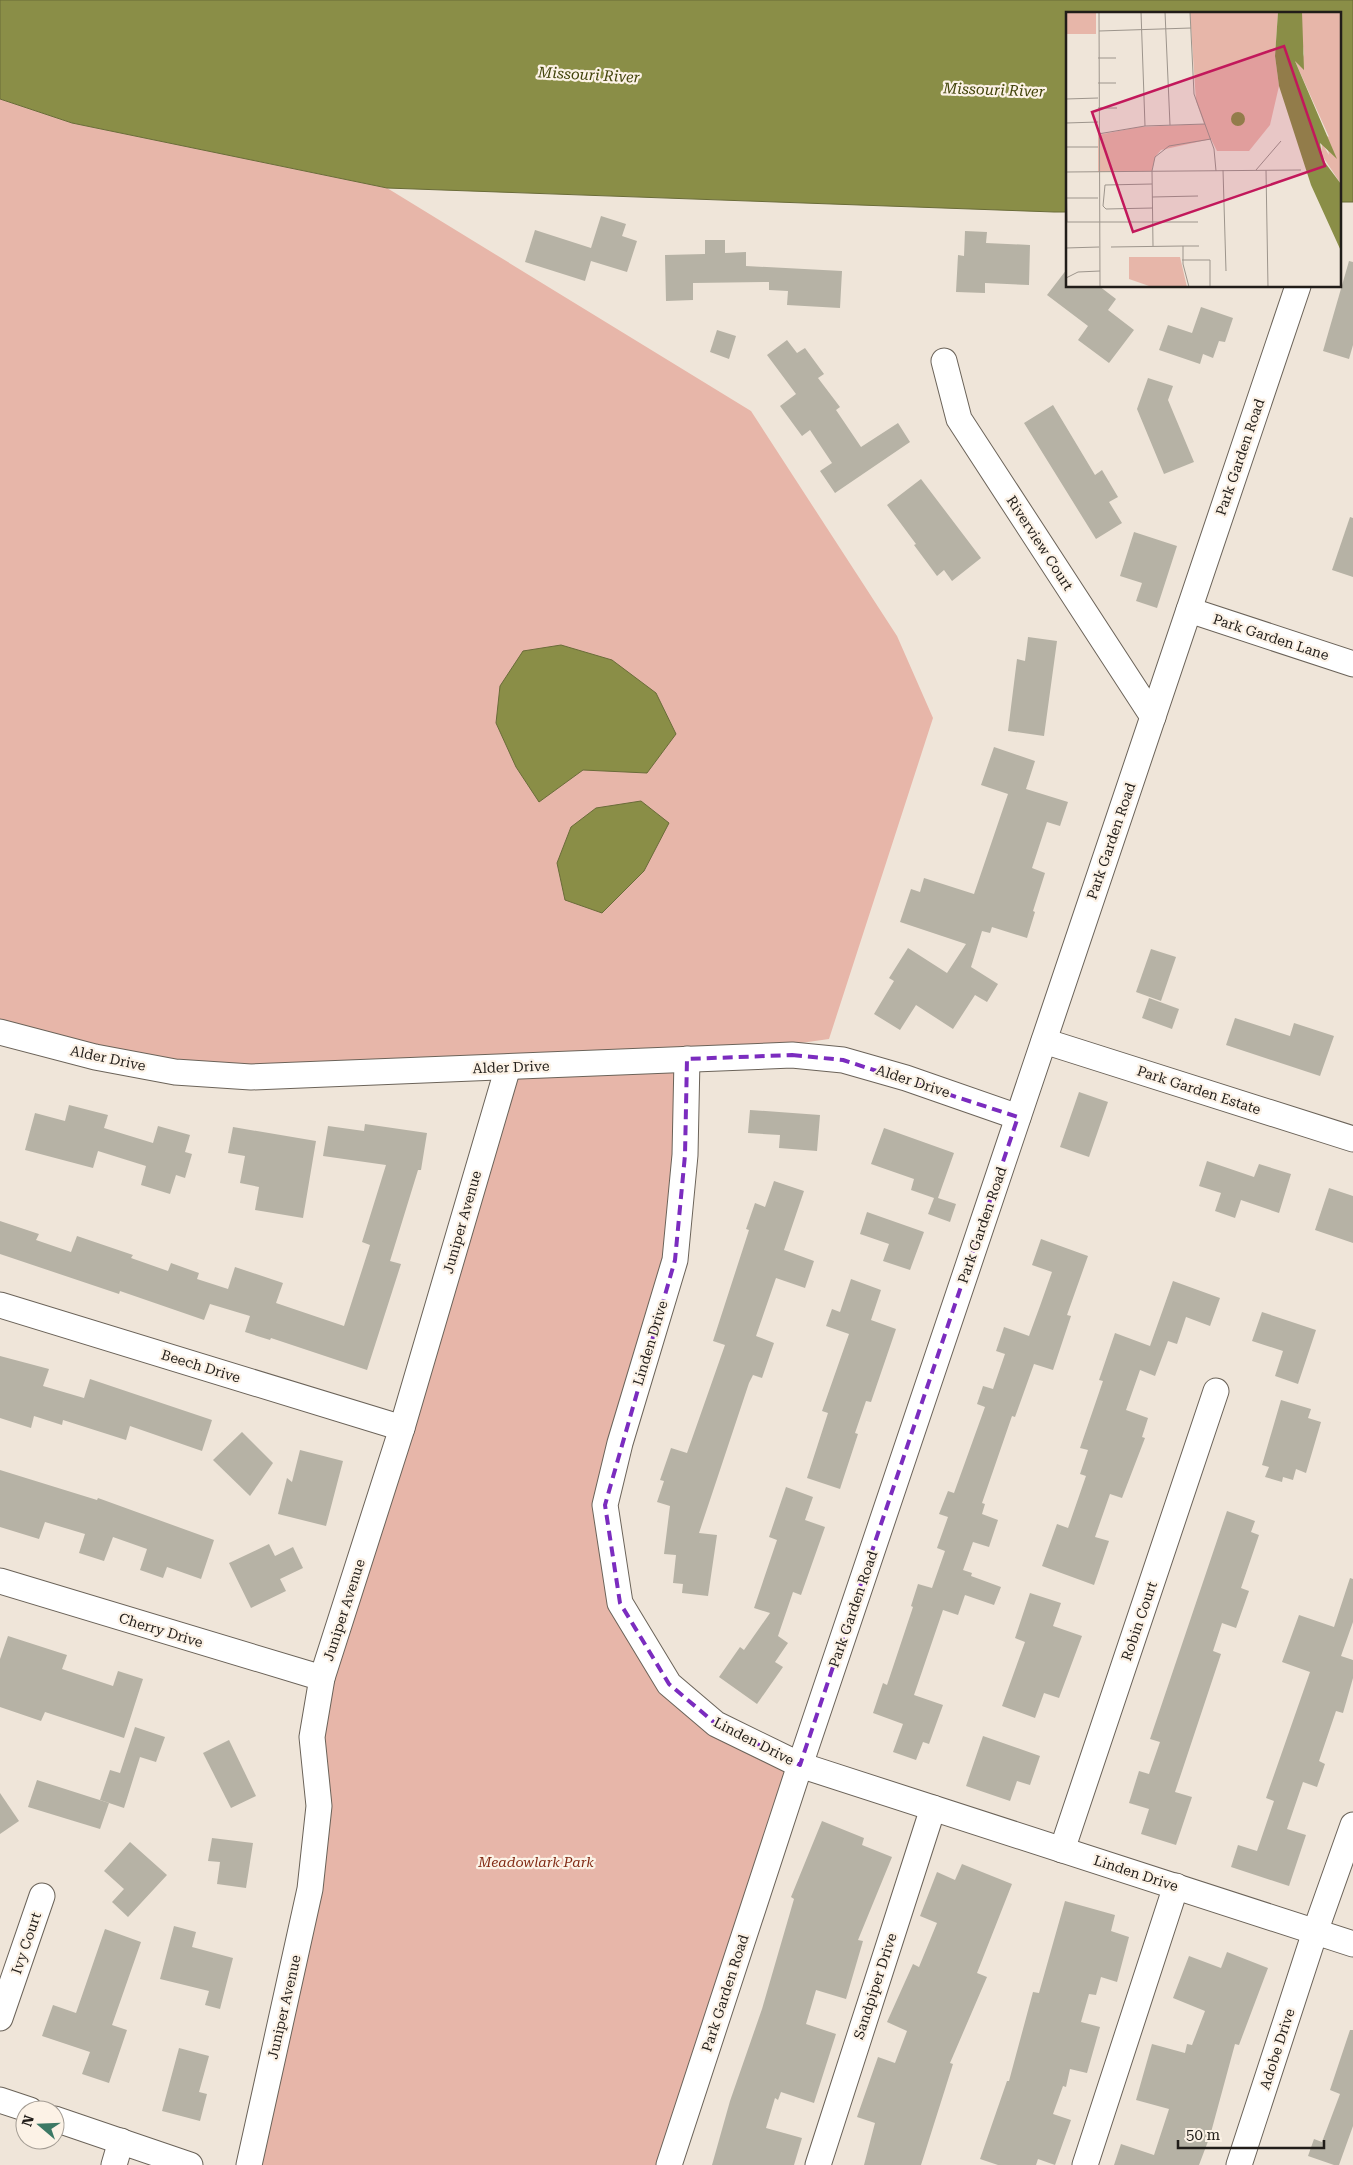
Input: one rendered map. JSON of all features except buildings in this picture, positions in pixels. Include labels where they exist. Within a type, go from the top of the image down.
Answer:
[{"type":"street","name":"Park Garden Road","points":[[669,2165],[800,1765],[1297,288]]},
{"type":"street","name":"Riverview Court","points":[[944,361],[959,419],[1153,717]]},
{"type":"street","name":"Park Garden Lane","points":[[1188,610],[1353,664]]},
{"type":"street","name":"Alder Drive","points":[[0,1032],[95,1057],[175,1072],[251,1077],[792,1055],[843,1060],[906,1078],[1018,1117]]},
{"type":"street","name":"Park Garden Estate","points":[[1044,1041],[1353,1139]]},
{"type":"street","name":"Linden Drive","points":[[687,1059],[685,1155],[674,1260],[620,1443],[606,1505],[620,1603],[669,1684],[716,1724],[800,1765],[1353,1944]]},
{"type":"street","name":"Juniper Avenue","points":[[249,2165],[310,1889],[319,1806],[312,1737],[322,1678],[402,1428],[508,1067]]},
{"type":"street","name":"Beech Drive","points":[[0,1305],[402,1428]]},
{"type":"street","name":"Robin Court","points":[[1062,1850],[1216,1391]]},
{"type":"street","name":"Cherry Drive","points":[[0,1581],[322,1678]]},
{"type":"street","name":"Sandpiper Drive","points":[[818,2165],[933,1808]]},
{"type":"street","name":"Adobe Drive","points":[[1239,2165],[1315,1932],[1353,1825]]},
{"type":"street","points":[[1085,2165],[1176,1886]]},
{"type":"street","name":"Ivy Court","points":[[0,2018],[42,1896]]},
{"type":"street","points":[[0,2100],[15,2105]]},
{"type":"street","points":[[65,2121],[190,2165]]},
{"type":"street","points":[[114,2165],[121,2141]]},
{"type":"highlighted area","points":[[792,1055],[843,1060],[1018,1117],[800,1765],[716,1724],[669,1684],[620,1603],[605,1505],[675,1260],[685,1155],[687,1059]]},
{"type":"green space","name":"Meadowlark Park","points":[[0,99],[72,123],[387,188],[751,411],[897,636],[933,718],[829,1039],[687,1059],[675,1260],[605,1505],[620,1603],[669,1684],[800,1765],[669,2165],[249,2165],[311,1889],[312,1737],[508,1067],[251,1077],[0,1032]]},
{"type":"water","name":"Missouri River","points":[[0,0],[1353,0],[1353,202],[1340,202],[1340,12],[1066,12],[1066,212],[387,188],[72,123],[0,99]]},
{"type":"water","points":[[561,645],[612,660],[656,693],[676,734],[647,773],[583,770],[539,802],[516,767],[496,723],[500,686],[523,651]]},
{"type":"water","points":[[641,801],[669,823],[644,871],[602,913],[565,900],[557,863],[571,827],[596,808]]}]
